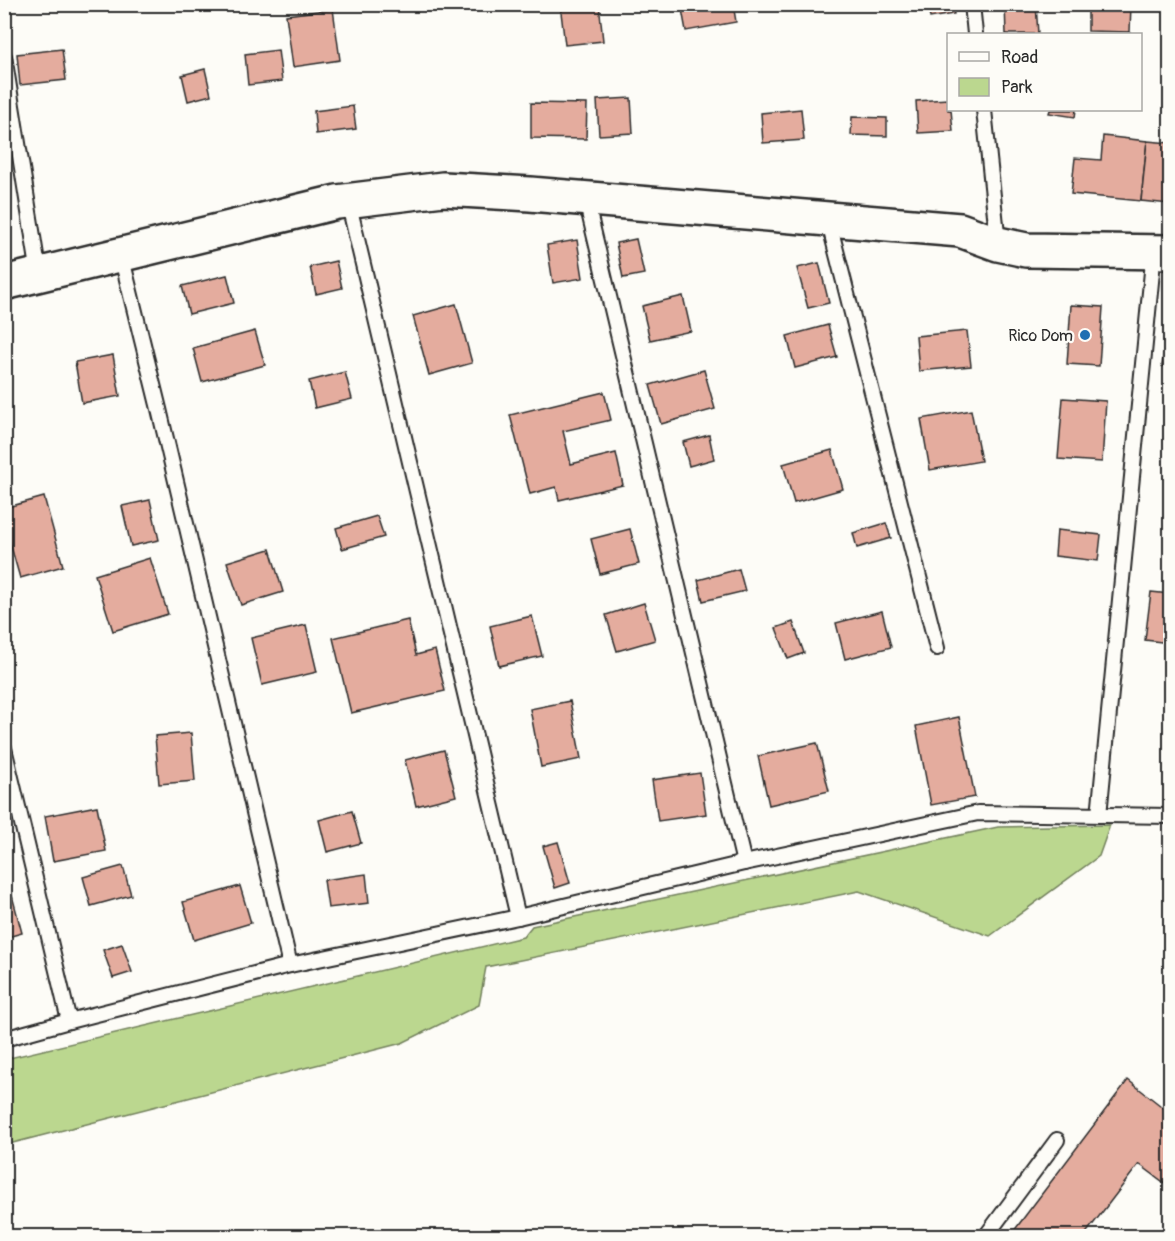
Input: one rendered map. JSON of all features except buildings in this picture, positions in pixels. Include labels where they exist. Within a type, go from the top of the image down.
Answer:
[{"type":"street","points":[[4,283],[337,202],[443,189],[530,194],[960,230],[998,244],[1026,250],[1162,252]]},
{"type":"lane","points":[[972,4],[975,33]]},
{"type":"lane","points":[[4,56],[39,274]]},
{"type":"lane","points":[[984,111],[998,244]]},
{"type":"lane","points":[[348,200],[518,917]]},
{"type":"lane","points":[[586,200],[744,863]]},
{"type":"lane","points":[[828,219],[937,648]]},
{"type":"lane","points":[[1099,815],[1162,252]]},
{"type":"lane","points":[[121,255],[290,965]]},
{"type":"lane","points":[[4,748],[69,1021]]},
{"type":"lane","points":[[4,1039],[290,965],[518,917],[744,863],[978,813],[1170,816]]},
{"type":"lane","points":[[986,1236],[1057,1140]]},
{"type":"green space","points":[[1110,825],[1099,856],[990,936],[859,891],[486,967],[479,1005],[402,1043],[5,1145],[5,1059],[523,937],[532,926],[998,827]]},
{"type":"place","name":"Rico Dom","points":[[1085,335]]}]
